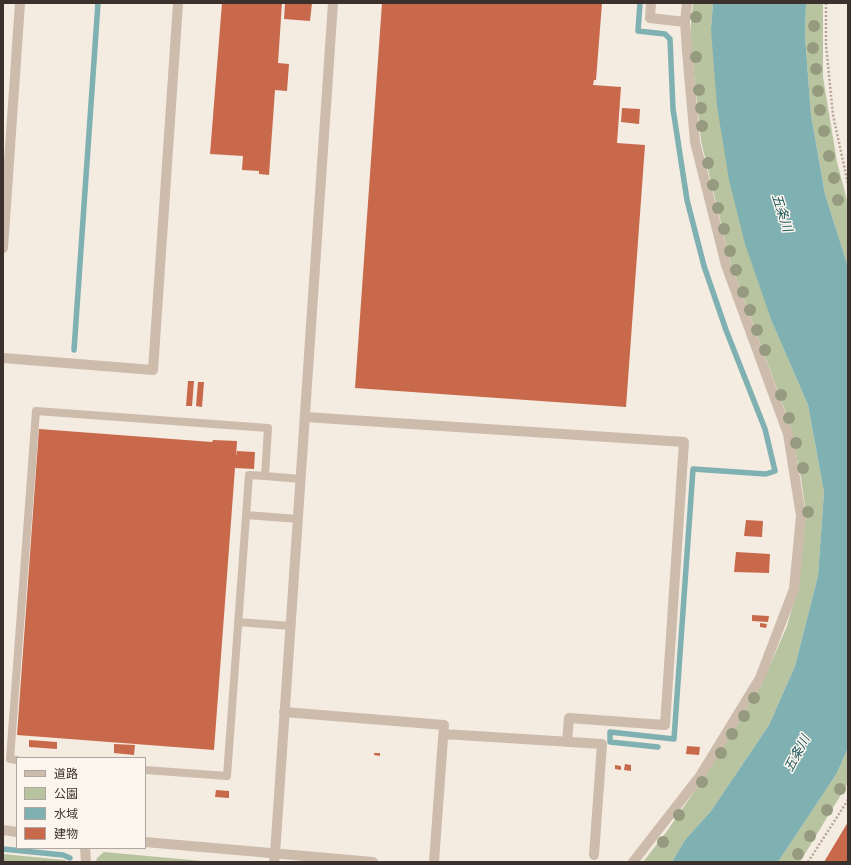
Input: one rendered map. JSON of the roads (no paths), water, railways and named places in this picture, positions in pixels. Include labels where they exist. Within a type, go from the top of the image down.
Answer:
[{"type":"street","points":[[3,248],[20,3]]},
{"type":"street","points":[[3,358],[153,370],[178,3]]},
{"type":"street","points":[[274,858],[333,3]]},
{"type":"street","points":[[650,3],[650,18],[685,22]]},
{"type":"street","points":[[633,862],[700,776],[760,678],[794,589],[801,516],[788,434],[726,265],[695,142],[685,22],[687,3]]},
{"type":"street","points":[[305,417],[684,442],[665,725],[569,718],[568,742]]},
{"type":"street","points":[[284,712],[444,725],[434,862]]},
{"type":"street","points":[[444,734],[602,744],[594,855]]},
{"type":"street","points":[[3,830],[16,832]]},
{"type":"street","points":[[146,842],[274,858],[373,862]]},
{"type":"street","points":[[85,849],[86,862]]},
{"type":"lane","points":[[16,760],[10,760],[36,411],[268,428],[265,476]]},
{"type":"lane","points":[[146,770],[227,776],[249,475],[301,479]]},
{"type":"lane","points":[[246,515],[298,519]]},
{"type":"lane","points":[[238,622],[290,626]]},
{"type":"water","name":"五条川","points":[[713,3],[806,3],[805,36],[811,115],[825,194],[848,267],[848,748],[837,773],[778,862],[672,862],[685,840],[711,811],[769,725],[795,666],[818,576],[824,492],[808,405],[772,322],[745,244],[729,180],[717,106],[711,29]]},
{"type":"waterway","points":[[74,350],[98,3]]},
{"type":"waterway","points":[[640,3],[638,31],[665,34],[670,39],[673,109],[687,200],[704,266],[726,330],[765,429],[775,471],[766,474],[693,469],[674,739],[610,732],[610,742],[658,747]]},
{"type":"waterway","points":[[3,849],[63,855],[70,858]]}]
